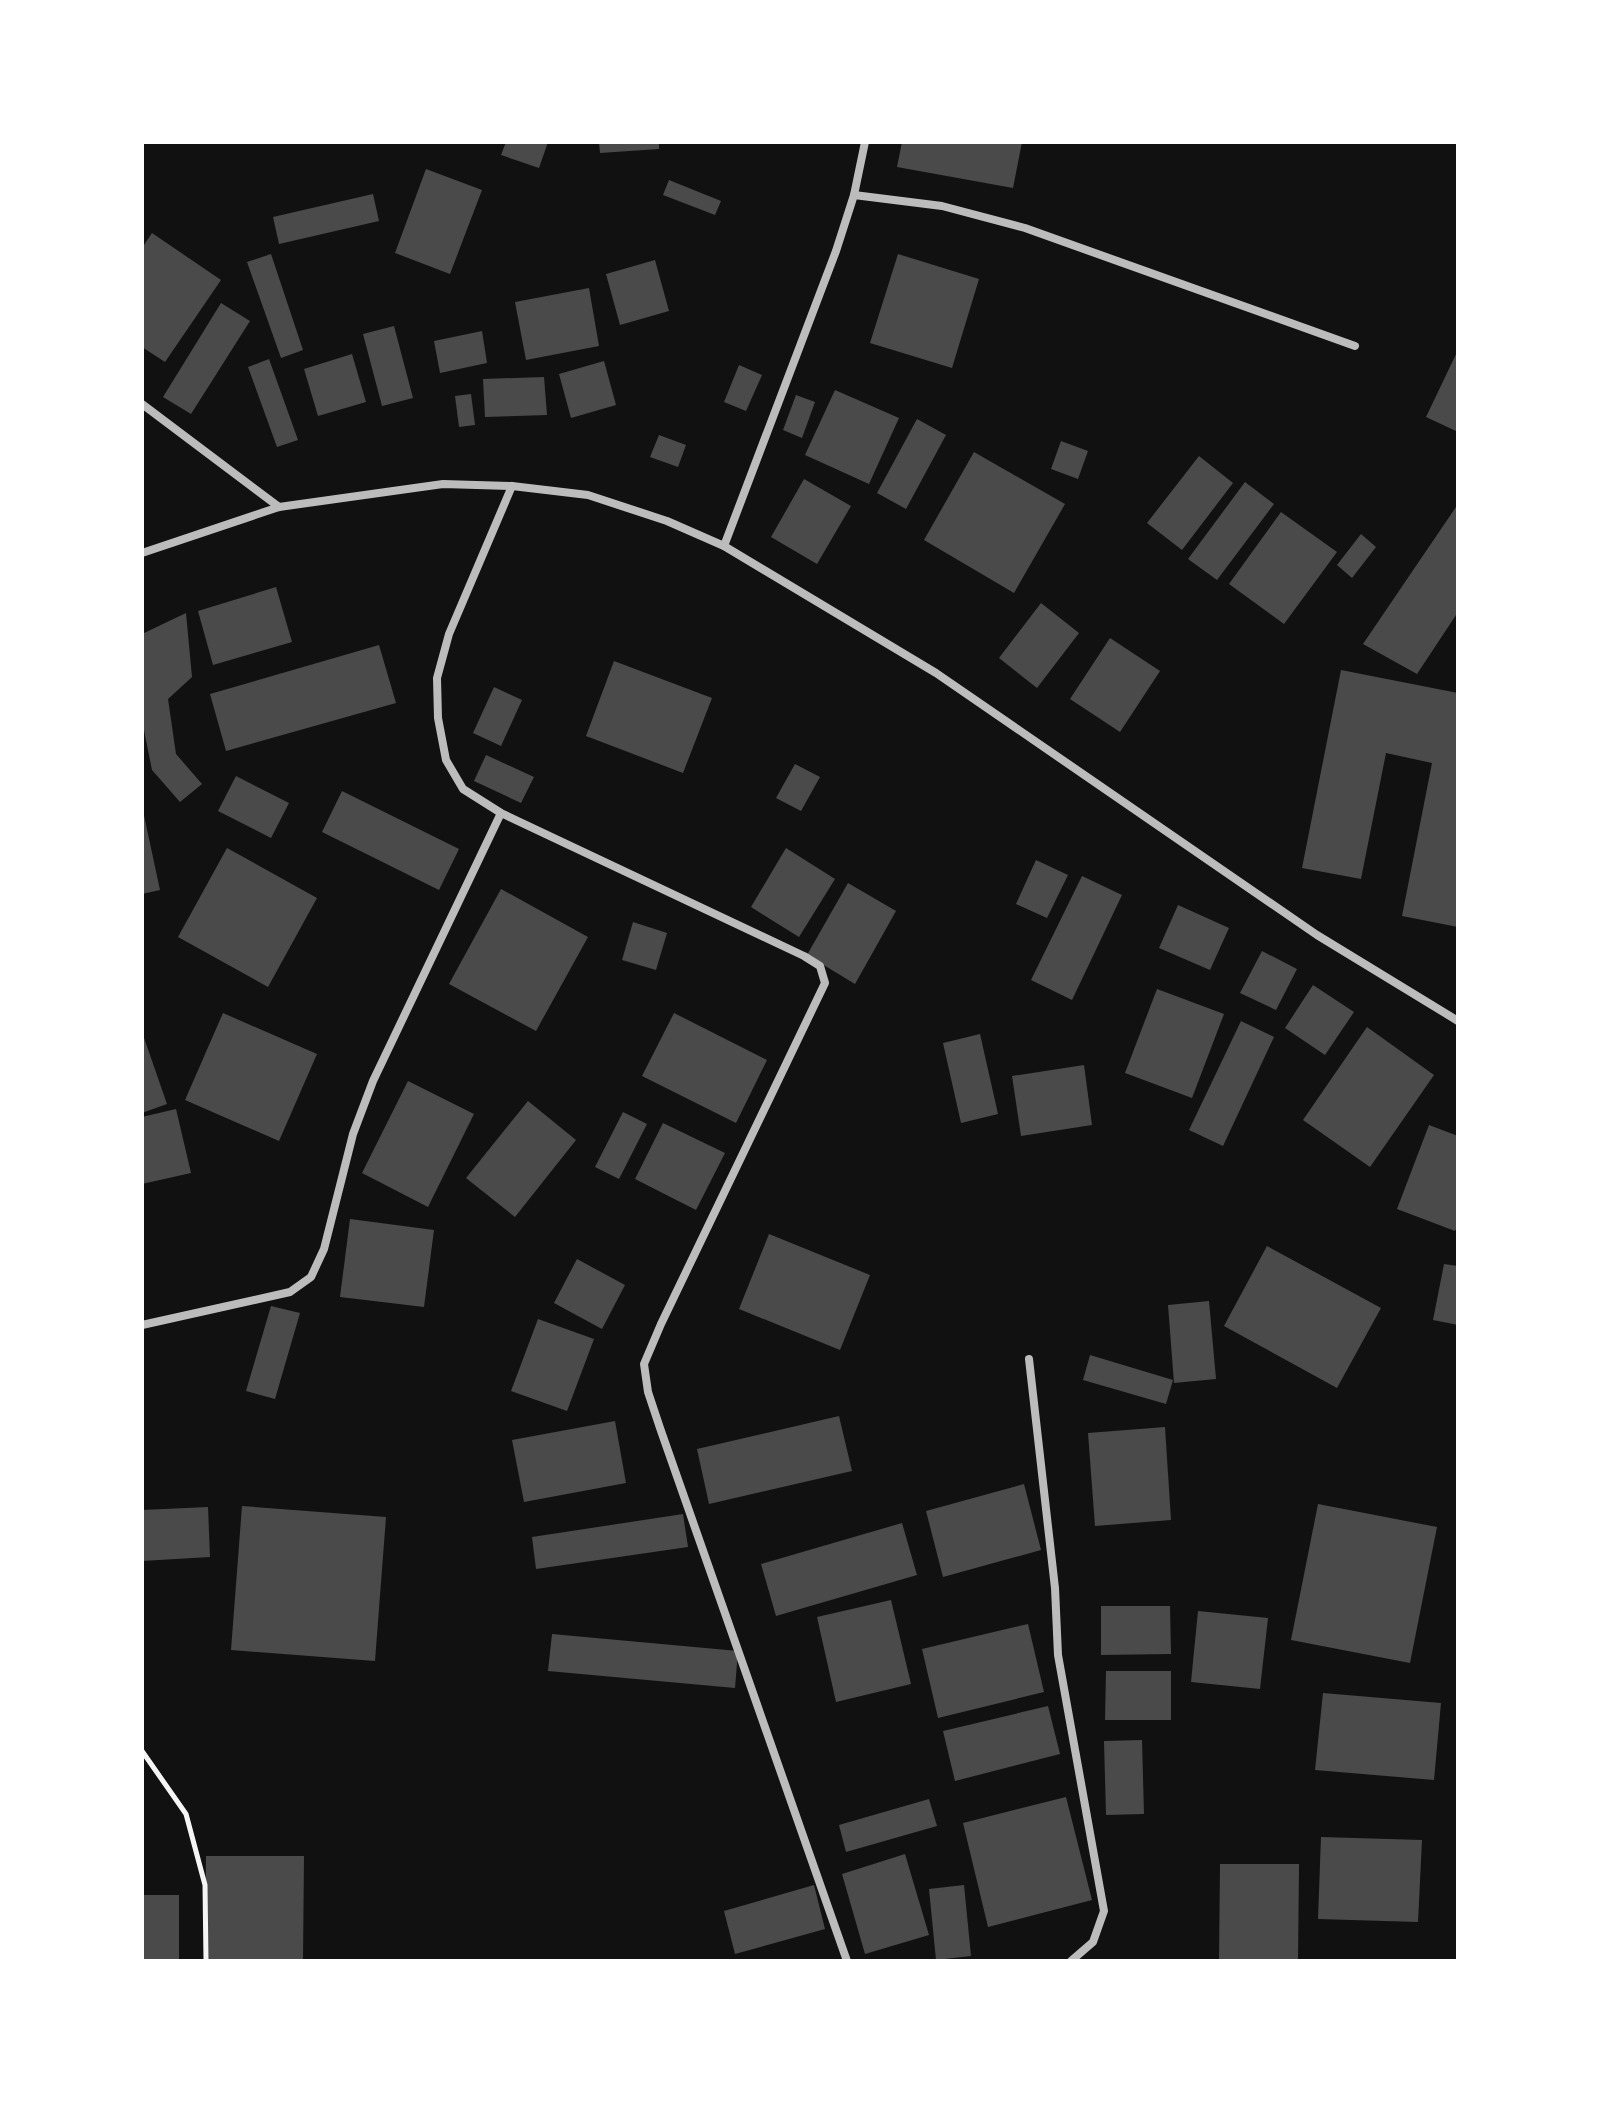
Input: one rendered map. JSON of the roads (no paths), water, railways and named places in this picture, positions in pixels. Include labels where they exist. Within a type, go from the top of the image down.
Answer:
[{"type":"street","points":[[724,546],[836,251],[854,195],[865,142]]},
{"type":"street","points":[[854,195],[942,206],[1025,228],[1355,346]]},
{"type":"street","points":[[142,404],[279,507]]},
{"type":"street","points":[[142,553],[279,507],[443,484],[512,486],[588,495],[667,521],[724,546],[936,673],[1317,935],[1458,1021]]},
{"type":"street","points":[[512,486],[449,634],[437,678],[438,718],[446,760],[463,789],[501,813],[804,956],[820,966],[825,983],[644,1364],[648,1392],[660,1428],[847,1961]]},
{"type":"street","points":[[142,1325],[290,1292],[311,1277],[324,1249],[353,1134],[373,1081],[501,813]]},
{"type":"street","points":[[1029,1359],[1055,1588],[1058,1655],[1104,1911],[1093,1942],[1071,1961]]}]
